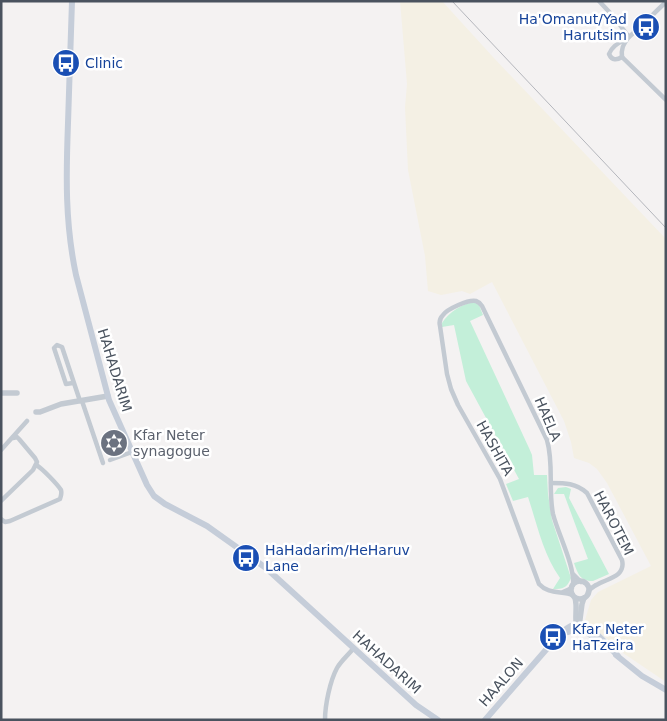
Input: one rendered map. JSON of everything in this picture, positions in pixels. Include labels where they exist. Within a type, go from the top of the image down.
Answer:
[{"type":"main road","name":"HAHADARIM","points":[[72,1],[67,165],[67,204],[70,239],[76,275],[108,396],[147,485],[159,500],[172,509],[207,526],[258,562],[416,705],[438,720]]},
{"type":"main road","points":[[578,626],[642,676],[666,690]]},
{"type":"main road","name":"HAALON","points":[[485,720],[536,661],[565,634],[578,626]]},
{"type":"street","points":[[598,1],[613,16],[628,37]]},
{"type":"street","points":[[622,57],[614,60],[610,58],[611,49],[628,37],[666,2]]},
{"type":"street","points":[[628,37],[621,50],[622,57],[666,100]]},
{"type":"street","name":"HAELA","points":[[459,305],[473,300],[480,303],[484,309],[547,440],[550,453],[554,518],[573,574],[572,586]]},
{"type":"street","name":"HASHITA","points":[[459,305],[444,313],[439,323],[451,389],[500,480],[539,584],[548,591],[574,597]]},
{"type":"street","points":[[73,383],[66,384],[54,348],[57,346],[62,347],[73,383],[103,463]]},
{"type":"street","points":[[1,393],[17,393]]},
{"type":"street","points":[[36,412],[61,404],[108,396]]},
{"type":"street","points":[[1,450],[27,421]]},
{"type":"street","points":[[1,501],[36,465],[36,460],[29,450],[17,437],[13,438]]},
{"type":"street","points":[[110,460],[132,452]]},
{"type":"street","points":[[1,519],[5,522],[10,522],[60,499],[60,489],[36,465]]},
{"type":"street","name":"HAROTEM","points":[[551,483],[573,484],[587,493],[622,560],[623,566],[618,574],[595,585],[588,592]]},
{"type":"street","name":"HAELA","points":[[573,574],[583,583]]},
{"type":"street","points":[[562,593],[577,582],[595,585]]},
{"type":"street","points":[[578,626],[582,604],[588,592],[588,588],[583,583]]},
{"type":"street","points":[[572,586],[571,592],[576,605],[578,626]]},
{"type":"street","points":[[574,597],[584,598]]},
{"type":"street","points":[[325,720],[325,708],[337,668],[353,648]]},
{"type":"green space","points":[[475,302],[479,305],[483,315],[470,321],[532,455],[534,475],[547,475],[552,520],[571,578],[568,584],[562,588],[553,589],[560,578],[545,549],[528,497],[513,501],[506,484],[519,479],[466,381],[454,325],[442,327],[442,323],[452,312],[461,306]]},
{"type":"green space","points":[[566,487],[571,489],[569,498],[609,574],[593,581],[582,578],[577,570],[574,563],[588,559],[564,494],[554,494],[558,488]]},
{"type":"sand","points":[[400,1],[442,1],[666,239],[666,682],[623,653],[585,620],[591,600],[598,592],[651,566],[607,483],[597,469],[589,463],[574,458],[564,421],[492,282],[470,294],[462,291],[441,295],[428,291],[425,256],[408,170],[405,107],[407,84]]},
{"type":"railway","points":[[452,1],[666,228]]},
{"type":"place","name":"Ha'Omanut/Yad Harutsim","points":[[646,27]]},
{"type":"place","name":"Clinic","points":[[66,63]]},
{"type":"place","name":"Kfar Neter synagogue","points":[[114,443]]},
{"type":"place","name":"HaHadarim/HeHaruv Lane","points":[[246,558]]},
{"type":"place","name":"Kfar Neter HaTzeira","points":[[553,637]]}]
